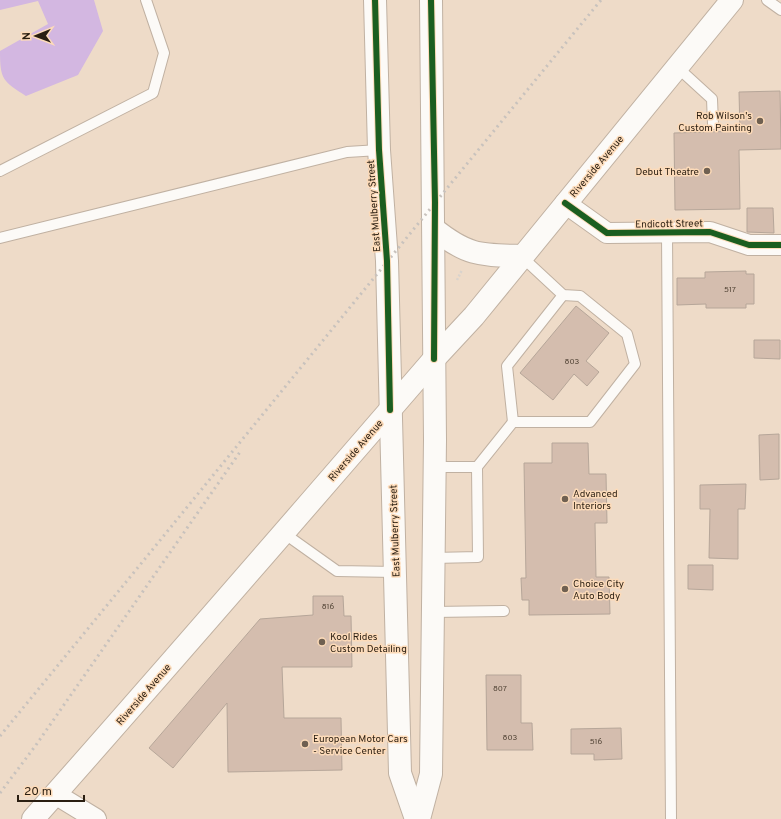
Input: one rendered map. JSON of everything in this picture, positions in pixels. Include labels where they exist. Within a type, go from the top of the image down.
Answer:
[{"type":"main road","name":"East Mulberry Street","points":[[375,0],[379,150],[386,261],[400,773],[418,819]]},
{"type":"main road","name":"East Mulberry Street","points":[[418,819],[431,774],[434,466],[434,229],[431,0]]},
{"type":"main road","name":"Riverside Avenue","points":[[32,819],[285,534],[358,445],[474,316],[521,256],[732,0]]},
{"type":"main road","points":[[434,229],[449,241],[469,252],[490,256],[521,256]]},
{"type":"street","name":"Endicott Street","points":[[565,203],[607,233],[710,232],[749,245],[781,245]]},
{"type":"street","points":[[55,794],[96,819]]},
{"type":"lane","points":[[0,171],[153,92],[164,53],[146,0]]},
{"type":"lane","points":[[766,0],[781,10]]},
{"type":"lane","points":[[677,67],[712,99],[713,124]]},
{"type":"lane","points":[[0,238],[347,152],[379,150]]},
{"type":"lane","points":[[667,233],[671,819]]},
{"type":"lane","points":[[513,422],[590,422],[635,364],[628,334],[580,296],[563,295],[521,256]]},
{"type":"lane","points":[[433,558],[478,557],[477,468],[513,422],[508,366],[563,295]]},
{"type":"lane","points":[[434,466],[477,468]]},
{"type":"lane","points":[[285,534],[337,571],[395,572]]},
{"type":"lane","points":[[433,612],[504,611]]},
{"type":"path","points":[[454,286],[463,266]]},
{"type":"shaded area","points":[[0,0],[94,0],[103,31],[78,75],[26,96],[12,87],[4,79],[2,74],[0,51],[48,24],[38,1],[0,10]]},
{"type":"building","name":"Debut Theatre","points":[[780,91],[781,149],[739,150],[740,209],[675,210],[674,133],[740,131],[739,92]]},
{"type":"building","points":[[747,208],[773,208],[774,233],[747,232]]},
{"type":"building","points":[[746,271],[746,274],[754,274],[754,304],[746,304],[746,308],[706,308],[706,304],[677,305],[677,278],[705,278],[705,272]]},
{"type":"building","points":[[576,306],[609,333],[586,361],[599,372],[587,386],[574,374],[553,400],[520,373]]},
{"type":"building","points":[[754,340],[780,340],[780,359],[754,358]]},
{"type":"building","points":[[779,434],[779,479],[760,480],[759,435]]},
{"type":"building","points":[[552,443],[588,443],[589,474],[606,474],[607,523],[595,523],[596,577],[609,577],[610,614],[529,615],[529,600],[522,600],[521,578],[526,578],[524,463],[552,463]]},
{"type":"building","points":[[746,484],[745,509],[738,509],[738,559],[709,558],[710,509],[700,509],[700,485]]},
{"type":"building","points":[[688,565],[713,565],[713,590],[688,589]]},
{"type":"building","points":[[313,596],[343,596],[344,616],[351,616],[352,667],[282,667],[284,718],[341,718],[342,770],[228,772],[227,703],[173,768],[149,748],[260,619],[313,615]]},
{"type":"building","points":[[486,675],[521,675],[521,723],[532,723],[533,750],[487,750]]},
{"type":"building","points":[[621,728],[622,759],[594,760],[594,754],[571,754],[571,729]]},
{"type":"railway","points":[[0,736],[601,0]]},
{"type":"railway","points":[[0,793],[36,745],[240,452]]},
{"type":"cycle path","points":[[375,0],[379,150],[387,261],[390,410]]},
{"type":"cycle path","points":[[431,0],[435,202],[434,359]]},
{"type":"cycle path","points":[[565,203],[607,233],[710,232],[749,245],[781,245]]},
{"type":"place","name":"Rob Wilson's Custom Painting","points":[[760,121]]},
{"type":"place","name":"Debut Theatre","points":[[707,171]]},
{"type":"place","name":"Advanced Interiors","points":[[565,499]]},
{"type":"place","name":"Choice City Auto Body","points":[[565,589]]},
{"type":"place","name":"Kool Rides Custom Detailing","points":[[322,642]]},
{"type":"place","name":"European Motor Cars - Service Center","points":[[305,744]]}]
